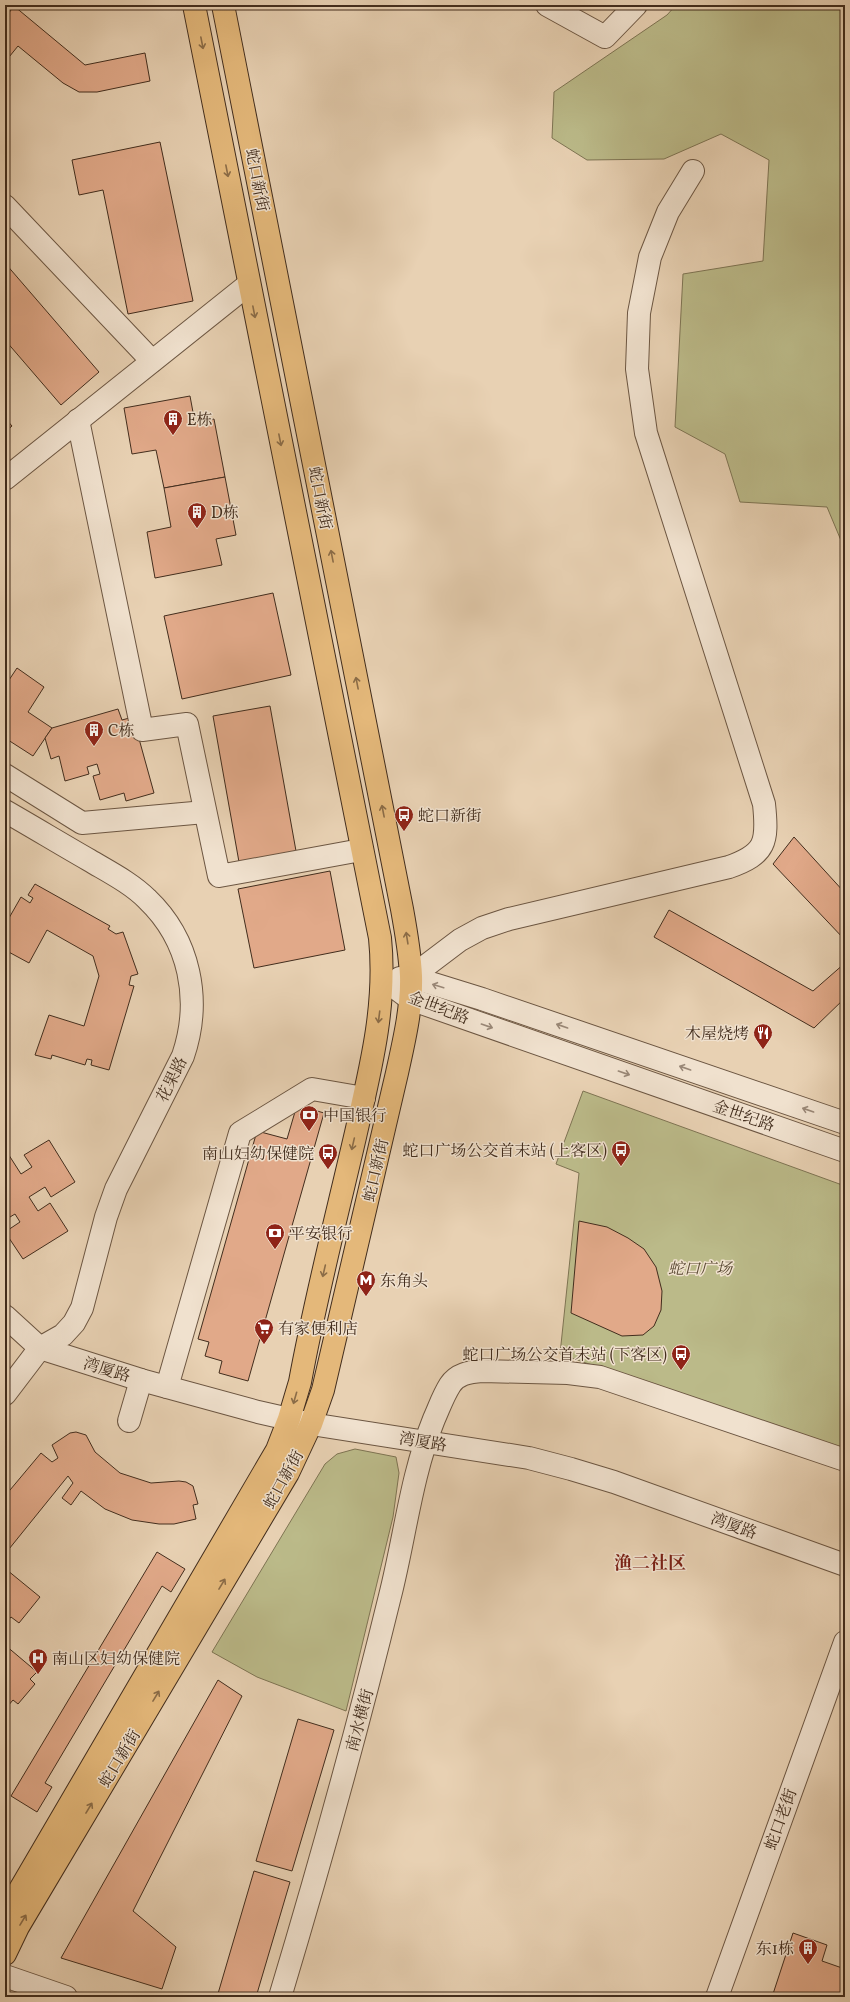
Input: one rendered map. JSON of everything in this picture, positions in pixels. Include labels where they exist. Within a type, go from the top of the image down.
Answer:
[{"type":"main road","name":"蛇口新街","points":[[5,1915],[270,1464],[289,1419],[300,1382],[364,1098],[378,1027],[382,978],[380,938],[194,5]]},
{"type":"main road","name":"蛇口新街","points":[[5,1954],[18,1927],[288,1473],[311,1424],[323,1390],[331,1357],[397,1073],[406,1029],[410,999],[411,977],[402,909],[223,5]]},
{"type":"street","points":[[547,5],[605,37],[636,5]]},
{"type":"street","points":[[411,977],[460,940],[482,928],[509,919],[745,862],[757,853],[765,840],[766,822],[764,804],[646,433],[637,369],[639,313],[650,257],[668,212],[693,172]]},
{"type":"street","points":[[5,206],[152,361]]},
{"type":"street","points":[[5,479],[249,284]]},
{"type":"street","points":[[78,420],[142,730],[187,724],[219,876],[362,850]]},
{"type":"street","points":[[5,775],[82,823],[205,812]]},
{"type":"street","name":"花果路","points":[[5,811],[108,871],[146,898],[162,915],[183,953],[193,996],[189,1038],[183,1056],[116,1188],[106,1217],[82,1308],[74,1323],[63,1336],[40,1348],[5,1394]]},
{"type":"street","name":"金世纪路","points":[[382,978],[411,977],[482,999],[845,1122]]},
{"type":"street","name":"金世纪路","points":[[382,978],[410,999],[845,1151]]},
{"type":"street","points":[[167,1387],[240,1133],[312,1089],[364,1098]]},
{"type":"street","name":"湾厦路","points":[[5,1316],[40,1348],[141,1380],[311,1424],[529,1458],[571,1469],[614,1482],[845,1565]]},
{"type":"street","name":"南水横街","points":[[280,1997],[323,1852],[362,1709],[391,1593],[417,1468],[444,1396],[450,1384],[458,1376],[469,1372],[482,1371],[568,1373],[600,1377],[845,1460]]},
{"type":"street","points":[[129,1421],[141,1380]]},
{"type":"street","name":"蛇口老街","points":[[717,1997],[845,1642]]},
{"type":"street","points":[[5,1976],[66,1997]]},
{"type":"green space","points":[[676,5],[845,5],[845,550],[827,507],[740,502],[725,454],[675,427],[683,274],[763,261],[769,160],[721,134],[664,159],[587,160],[552,138],[554,92],[667,15]]},
{"type":"green space","name":"蛇口广场","points":[[583,1091],[845,1186],[845,1452],[560,1354],[579,1173],[556,1164]]},
{"type":"green space","points":[[355,1449],[396,1457],[399,1473],[393,1517],[346,1711],[257,1677],[212,1652],[325,1464],[337,1454]]},
{"type":"building","points":[[14,6],[85,65],[145,53],[150,81],[97,92],[79,92],[63,83],[18,46],[5,62],[5,18]]},
{"type":"building","points":[[160,142],[193,301],[128,314],[103,190],[79,195],[72,160]]},
{"type":"building","points":[[5,263],[99,372],[61,405],[5,340]]},
{"type":"building","name":"E栋","points":[[190,396],[195,423],[214,419],[225,477],[164,488],[156,450],[132,454],[124,408]]},
{"type":"building","points":[[5,418],[12,426],[5,432]]},
{"type":"building","points":[[5,432],[9,436],[5,439]]},
{"type":"building","name":"D栋","points":[[225,477],[236,535],[216,539],[222,565],[155,578],[147,532],[171,527],[164,488]]},
{"type":"building","points":[[273,593],[291,675],[182,699],[164,616]]},
{"type":"building","points":[[17,668],[44,687],[28,712],[52,728],[33,756],[5,738],[5,686]]},
{"type":"building","points":[[270,706],[296,851],[239,862],[213,716]]},
{"type":"building","name":"C栋","points":[[118,709],[122,720],[133,717],[154,793],[126,801],[124,793],[100,800],[93,776],[100,774],[97,764],[87,767],[89,774],[65,781],[59,756],[51,759],[45,738],[52,728]]},
{"type":"building","points":[[794,837],[845,893],[845,940],[773,864]]},
{"type":"building","points":[[330,871],[345,950],[254,968],[238,889]]},
{"type":"building","points":[[35,884],[110,926],[108,929],[116,934],[123,932],[138,974],[131,976],[129,985],[134,986],[109,1070],[91,1065],[92,1060],[87,1059],[85,1065],[52,1055],[51,1059],[35,1055],[49,1015],[84,1026],[99,976],[93,956],[47,930],[29,963],[5,950],[5,925],[21,897],[30,903],[33,898],[28,895]]},
{"type":"building","points":[[669,910],[813,991],[845,963],[845,998],[814,1028],[654,937]]},
{"type":"building","points":[[297,1105],[324,1113],[248,1381],[219,1373],[222,1361],[205,1356],[209,1342],[198,1339],[257,1131],[287,1139]]},
{"type":"building","points":[[49,1140],[75,1182],[51,1197],[45,1187],[29,1197],[38,1211],[50,1203],[68,1231],[23,1259],[5,1232],[20,1222],[15,1214],[5,1220],[5,1149],[21,1174],[32,1167],[24,1155]]},
{"type":"building","points":[[579,1221],[607,1227],[628,1238],[644,1249],[656,1267],[662,1291],[661,1310],[654,1326],[643,1335],[622,1336],[571,1313]]},
{"type":"building","points":[[76,1432],[86,1435],[95,1452],[120,1473],[151,1483],[179,1481],[186,1482],[193,1486],[198,1504],[193,1505],[196,1519],[174,1524],[159,1524],[132,1520],[105,1509],[81,1491],[71,1505],[62,1498],[73,1483],[68,1476],[5,1554],[5,1496],[41,1453],[52,1462],[58,1458],[52,1445],[70,1433]]},
{"type":"building","points":[[157,1552],[185,1569],[171,1592],[162,1586],[45,1783],[52,1787],[37,1812],[11,1796]]},
{"type":"building","points":[[7,1570],[40,1597],[19,1623],[11,1617],[5,1624],[5,1572]]},
{"type":"building","points":[[5,1645],[37,1672],[30,1679],[35,1684],[18,1704],[13,1700],[7,1707],[5,1706]]},
{"type":"building","points":[[218,1680],[242,1696],[133,1911],[176,1947],[162,1989],[61,1958]]},
{"type":"building","points":[[298,1719],[334,1730],[292,1871],[256,1861]]},
{"type":"building","points":[[254,1871],[290,1882],[256,1997],[217,1997]]},
{"type":"building","name":"东1栋","points":[[793,1933],[827,1945],[822,1961],[845,1969],[845,1997],[772,1997]]},
{"type":"place","name":"E栋","points":[[173,436]]},
{"type":"place","name":"D栋","points":[[197,529]]},
{"type":"place","name":"C栋","points":[[94,747]]},
{"type":"place","name":"蛇口新街","points":[[404,832]]},
{"type":"place","name":"木屋烧烤","points":[[763,1050]]},
{"type":"place","name":"中国银行","points":[[309,1132]]},
{"type":"place","name":"蛇口广场公交首末站 (上客区)","points":[[621,1167]]},
{"type":"place","name":"南山妇幼保健院","points":[[328,1170]]},
{"type":"place","name":"平安银行","points":[[275,1250]]},
{"type":"place","name":"东角头","points":[[366,1297]]},
{"type":"place","name":"有家便利店","points":[[264,1345]]},
{"type":"place","name":"蛇口广场公交首末站 (下客区)","points":[[681,1371]]},
{"type":"place","name":"南山区妇幼保健院","points":[[38,1675]]},
{"type":"place","name":"东1栋","points":[[808,1965]]},
{"type":"district","name":"渔二社区","points":[[650,1563]]}]
